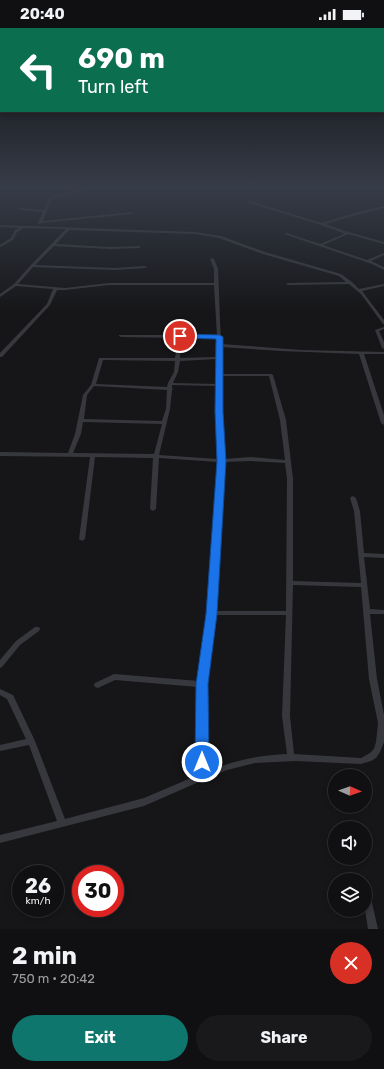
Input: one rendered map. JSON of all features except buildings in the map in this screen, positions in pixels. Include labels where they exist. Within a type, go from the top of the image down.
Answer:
[{"type":"street","points":[[0,246],[12,239],[16,231],[21,228]]},
{"type":"street","points":[[0,296],[15,284],[69,228]]},
{"type":"street","points":[[70,228],[208,235],[334,273],[347,279],[359,290],[384,323]]},
{"type":"street","points":[[333,228],[384,243]]},
{"type":"street","points":[[320,245],[346,234],[344,232]]},
{"type":"street","points":[[286,234],[368,261],[384,269]]},
{"type":"street","points":[[53,245],[110,248],[139,247]]},
{"type":"street","points":[[368,261],[384,254]]},
{"type":"street","points":[[202,778],[202,684],[211,614],[221,461],[220,337],[216,269],[212,259]]},
{"type":"street","points":[[32,266],[115,269],[145,267]]},
{"type":"street","points":[[288,284],[351,283]]},
{"type":"street","points":[[15,284],[65,289],[109,284],[216,284]]},
{"type":"street","points":[[359,290],[384,286]]},
{"type":"street","points":[[0,356],[49,304],[56,288]]},
{"type":"street","points":[[384,328],[377,330],[384,348]]},
{"type":"street","points":[[121,336],[220,337]]},
{"type":"street","points":[[153,509],[156,456],[169,403],[168,396],[176,372],[176,359],[180,336]]},
{"type":"street","points":[[219,345],[256,349],[384,353]]},
{"type":"street","points":[[361,353],[384,423]]},
{"type":"street","points":[[70,454],[78,434],[85,395],[93,385],[100,359],[219,358]]},
{"type":"street","points":[[220,375],[271,375],[283,420],[290,479],[290,583],[286,716],[291,758]]},
{"type":"street","points":[[93,385],[220,385]]},
{"type":"street","points":[[81,420],[165,423]]},
{"type":"street","points":[[0,454],[156,456],[221,461],[251,460],[288,462]]},
{"type":"street","points":[[82,539],[93,455]]},
{"type":"street","points":[[0,839],[144,802],[238,764],[255,760],[291,758],[361,762],[368,760],[375,755],[378,750],[383,723],[373,679],[368,611],[357,511],[353,498]]},
{"type":"street","points":[[361,555],[384,556]]},
{"type":"street","points":[[290,583],[364,585]]},
{"type":"street","points":[[368,611],[384,612]]},
{"type":"street","points":[[211,614],[288,614]]},
{"type":"street","points":[[0,665],[18,642],[37,629]]},
{"type":"street","points":[[98,685],[114,677],[202,684]]},
{"type":"street","points":[[0,692],[10,697],[31,741],[62,823]]},
{"type":"street","points":[[0,748],[31,741]]},
{"type":"street","points":[[371,917],[373,929]]},
{"type":"route","points":[[180,336],[220,337],[219,412],[221,461],[211,614],[202,684],[202,762]]}]
